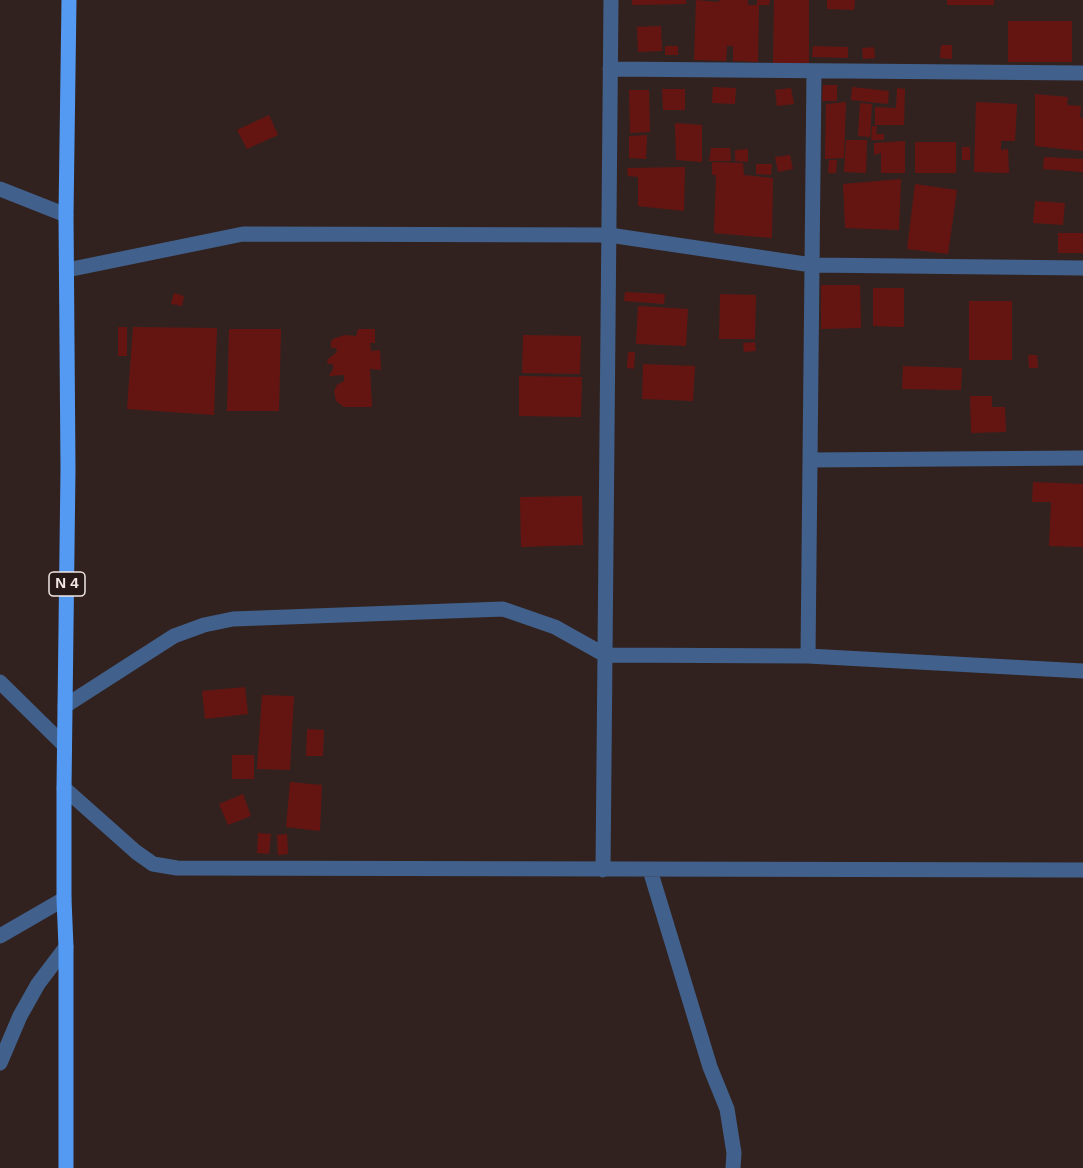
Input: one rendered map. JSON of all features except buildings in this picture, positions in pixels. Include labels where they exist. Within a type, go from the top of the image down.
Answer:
[{"type":"main road","name":"N 4","points":[[66,1168],[64,745],[68,469],[66,215],[69,0]]},
{"type":"street","points":[[603,870],[611,0]]},
{"type":"street","points":[[610,69],[1083,73]]},
{"type":"street","points":[[808,657],[814,71]]},
{"type":"street","points":[[0,189],[66,215]]},
{"type":"street","points":[[67,270],[243,234],[609,235],[812,266],[1083,268]]},
{"type":"street","points":[[810,460],[1083,458]]},
{"type":"street","points":[[65,705],[174,636],[204,625],[233,619],[503,609],[555,627],[605,656],[808,657],[1083,671]]},
{"type":"street","points":[[0,682],[64,745]]},
{"type":"street","points":[[64,788],[136,852],[153,864],[177,868],[1083,870]]},
{"type":"street","points":[[650,870],[710,1066],[727,1109],[734,1153],[733,1168]]},
{"type":"street","points":[[0,936],[64,899]]},
{"type":"street","points":[[0,1063],[24,1008],[38,984],[66,947]]}]
